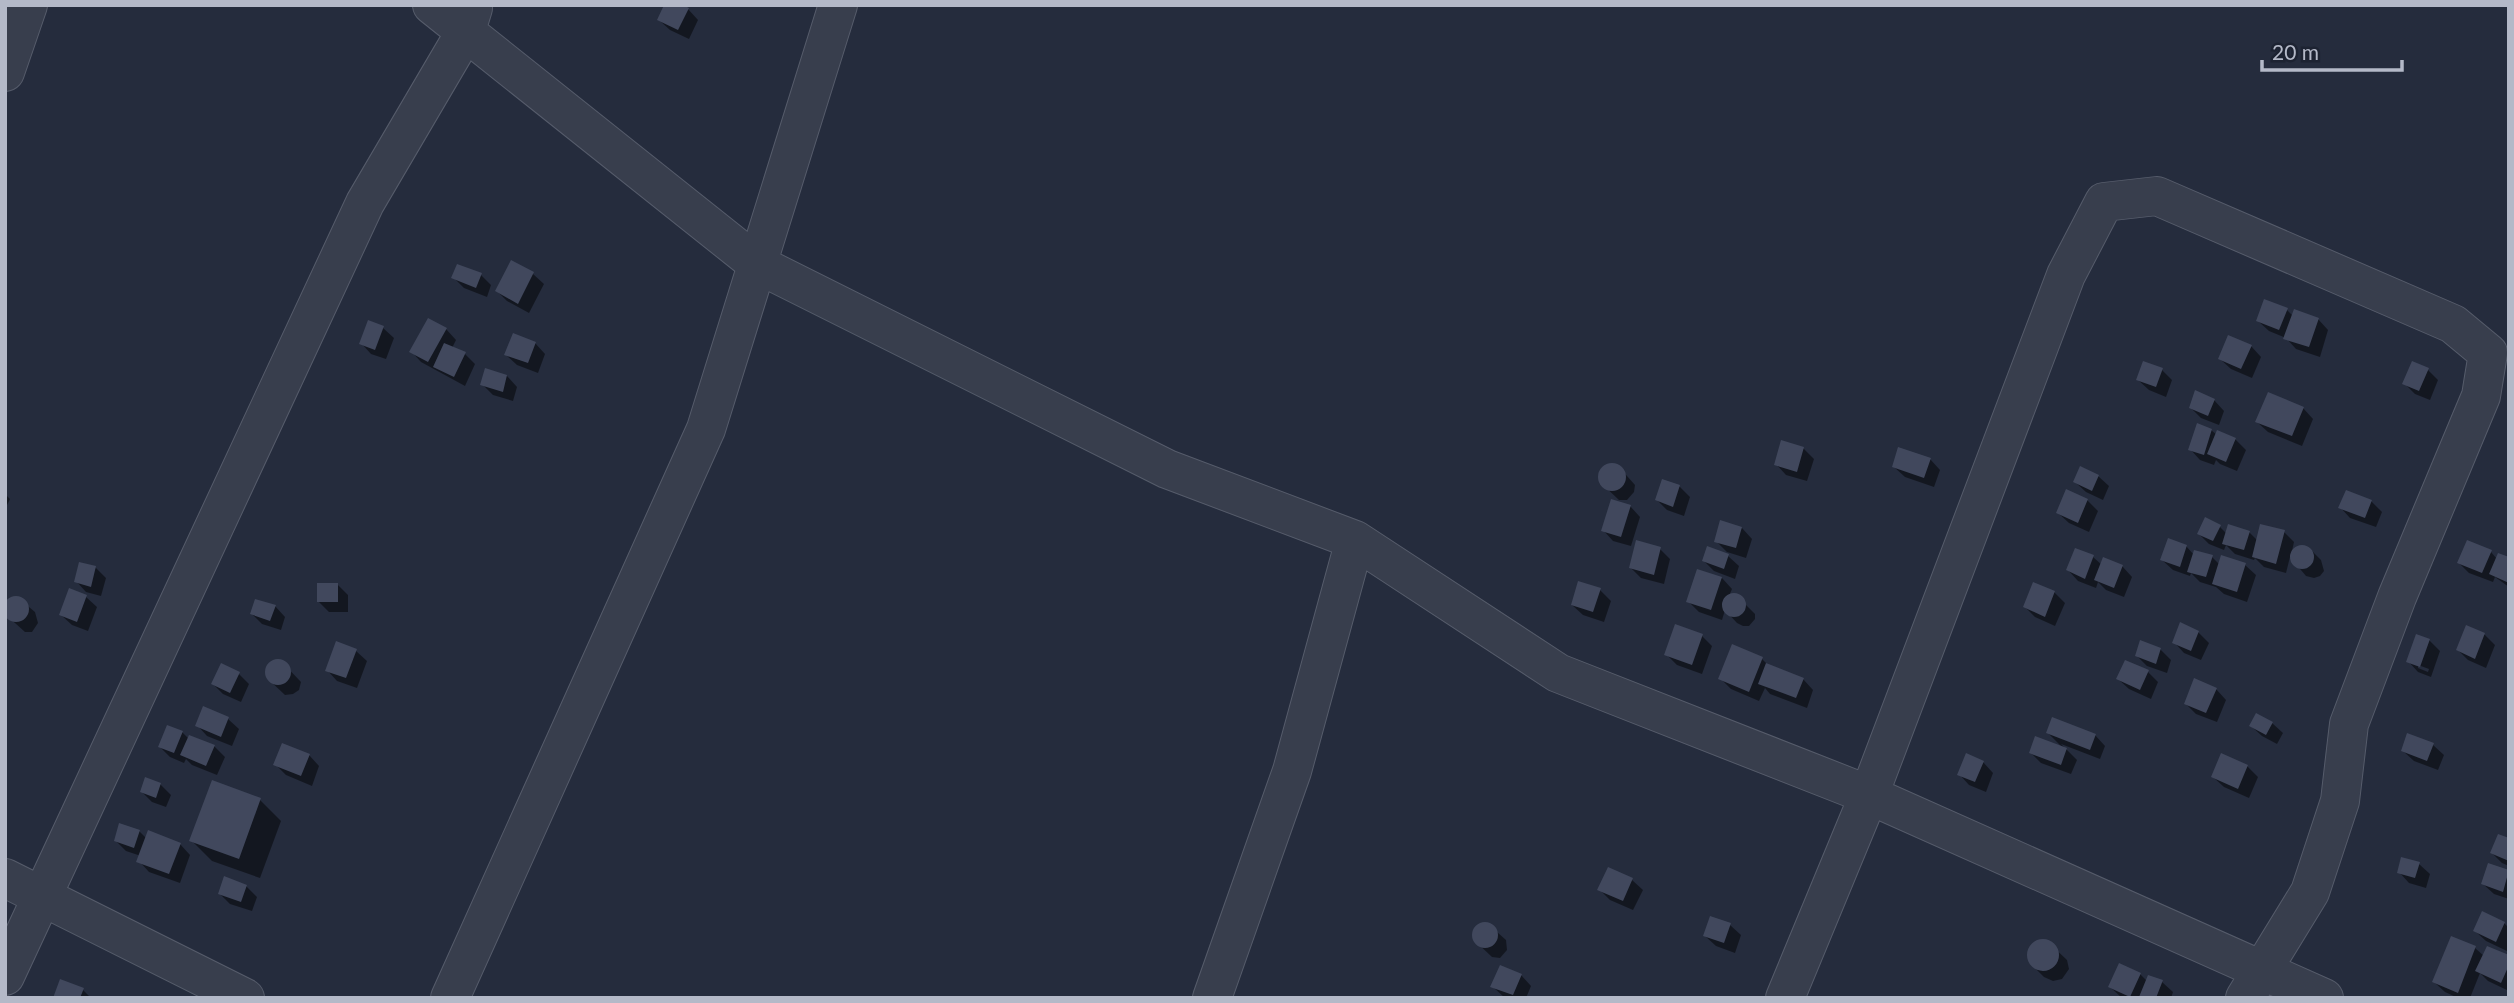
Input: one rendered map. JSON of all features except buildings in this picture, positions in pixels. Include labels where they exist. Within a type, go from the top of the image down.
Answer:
[{"type":"street","points":[[5,72],[28,5]]},
{"type":"street","points":[[432,5],[470,18],[758,264],[1167,469],[1355,540],[1558,673],[1869,795],[2253,985],[2323,998]]},
{"type":"street","points":[[450,998],[706,429],[838,5]]},
{"type":"street","points":[[5,976],[365,203],[470,18]]},
{"type":"street","points":[[1785,998],[1869,795],[2066,275],[2104,202],[2157,196],[2453,324],[2488,353],[2481,396],[2397,597],[2350,724],[2340,801],[2310,891],[2253,985]]},
{"type":"street","points":[[1212,998],[1292,771],[1355,540]]},
{"type":"street","points":[[5,878],[245,998]]}]
